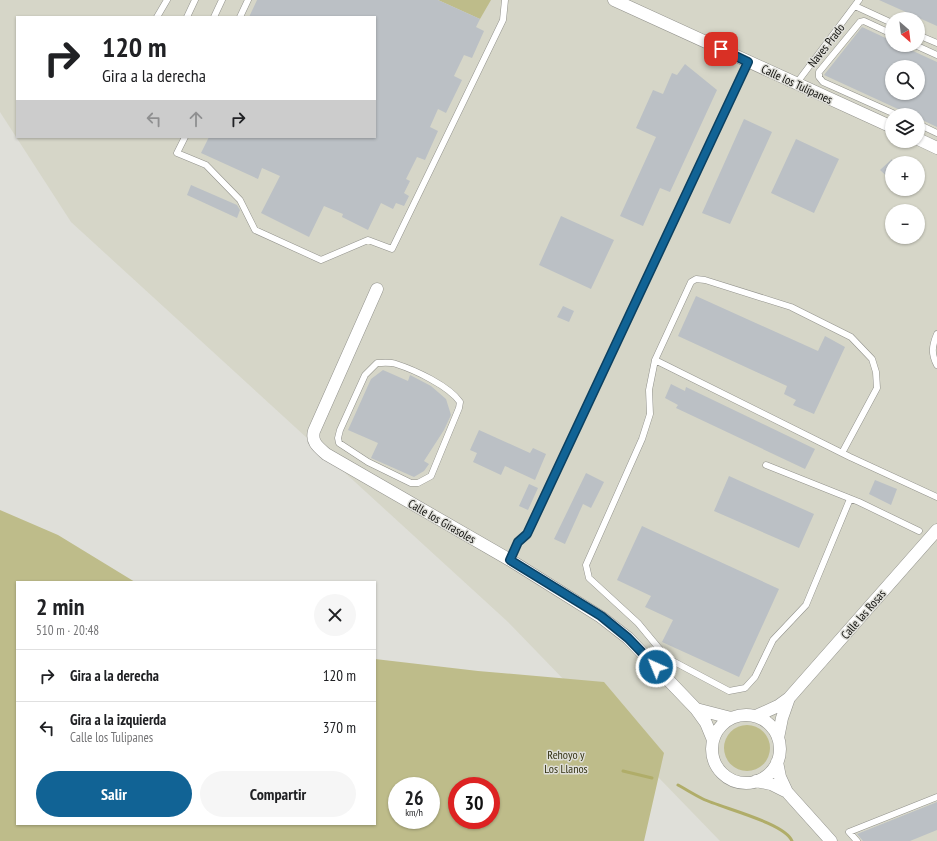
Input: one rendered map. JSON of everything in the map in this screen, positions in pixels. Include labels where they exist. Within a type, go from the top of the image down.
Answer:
[{"type":"street","name":"Calle los Tulipanes","points":[[614,0],[885,124]]},
{"type":"street","points":[[925,142],[937,148]]},
{"type":"street","name":"Calle los Girasoles","points":[[378,289],[314,431],[313,436],[316,445],[341,463],[566,593],[615,626],[696,709],[706,723],[713,740]]},
{"type":"street","name":"Calle las Rosas","points":[[756,716],[778,706],[789,698],[937,530]]},
{"type":"street","name":"Calle las Rosas","points":[[778,738],[782,718],[789,698]]},
{"type":"street","points":[[696,709],[731,718]]},
{"type":"street","points":[[787,792],[771,784],[756,781],[734,781],[725,776],[718,768],[713,758],[713,740],[723,723],[731,718],[744,715],[756,716],[766,721],[773,728],[778,738],[779,750],[777,762],[780,777],[787,792],[831,841]]},
{"type":"street","points":[[756,781],[768,774],[777,762]]},
{"type":"lane","points":[[158,16],[167,0]]},
{"type":"lane","points":[[187,16],[195,0]]},
{"type":"lane","points":[[214,16],[222,0]]},
{"type":"lane","points":[[240,16],[248,0]]},
{"type":"lane","points":[[184,138],[177,153],[206,166],[240,200],[255,230],[321,260],[368,240],[392,249],[503,20],[505,0]]},
{"type":"lane","name":"Naves Prado","points":[[796,84],[859,0]]},
{"type":"lane","points":[[855,6],[885,20]]},
{"type":"lane","points":[[875,26],[877,16]]},
{"type":"lane","points":[[885,31],[864,21],[858,23],[819,72],[819,77],[823,82],[885,110]]},
{"type":"lane","points":[[925,38],[937,43]]},
{"type":"lane","points":[[925,50],[937,55]]},
{"type":"lane","points":[[510,560],[518,542],[527,534],[748,62]]},
{"type":"lane","points":[[925,127],[937,133]]},
{"type":"lane","points":[[842,453],[877,388],[876,372],[872,359],[851,337],[791,307],[696,279],[691,282],[655,360],[649,390],[650,414],[642,439],[586,565],[589,578],[638,623],[667,658],[729,691],[745,688],[755,677],[773,640],[806,605],[850,499]]},
{"type":"lane","points":[[937,334],[932,345],[933,357],[937,365]]},
{"type":"lane","points":[[655,360],[842,453],[937,497]]},
{"type":"lane","points":[[377,363],[395,364],[441,384],[455,394],[460,402],[459,408],[431,476],[425,480],[411,483],[342,450],[338,438],[340,430],[366,375],[377,363]]},
{"type":"lane","points":[[766,465],[850,499],[919,531]]},
{"type":"lane","points":[[857,841],[849,832],[937,797]]},
{"type":"shaded area","points":[[0,0],[937,0],[937,841],[720,841],[508,622],[71,222],[17,138],[376,138],[376,16],[16,16],[16,137],[0,112]]},
{"type":"green space","points":[[438,0],[491,0],[480,19]]},
{"type":"green space","name":"Rehoyo y Los Llanos","points":[[0,510],[58,535],[133,581],[16,581],[16,825],[376,825],[376,659],[478,671],[604,682],[664,753],[644,841],[0,841]]},
{"type":"green space","points":[[742,725],[752,725],[764,731],[769,739],[769,757],[764,765],[756,770],[742,771],[734,768],[727,761],[724,753],[724,743],[727,735],[734,728]]},
{"type":"building","points":[[257,0],[438,0],[480,19],[476,27],[484,31],[472,58],[464,55],[454,76],[462,80],[446,113],[438,109],[430,127],[438,131],[425,160],[417,157],[406,179],[410,181],[404,193],[409,196],[404,206],[396,203],[393,209],[381,203],[368,230],[342,217],[343,214],[324,206],[309,237],[261,213],[280,176],[262,168],[258,179],[201,153],[208,138],[376,138],[376,16],[249,16]]},
{"type":"building","points":[[879,0],[937,0],[937,26],[925,21],[925,12],[906,12]]},
{"type":"building","points":[[862,27],[885,38],[885,52],[915,52],[937,62],[937,127],[925,121],[925,108],[896,108],[824,75]]},
{"type":"building","points":[[685,64],[717,90],[670,192],[660,188],[643,226],[620,216],[656,137],[636,128],[653,90],[663,94],[672,73],[677,75]]},
{"type":"building","points":[[744,119],[772,132],[730,224],[702,213]]},
{"type":"building","points":[[796,139],[839,159],[814,213],[771,193]]},
{"type":"building","points":[[885,165],[885,175],[880,170]]},
{"type":"building","points":[[191,185],[237,205],[240,210],[237,218],[187,195]]},
{"type":"building","points":[[561,216],[614,240],[591,289],[539,265]]},
{"type":"building","points":[[696,296],[818,351],[825,336],[845,347],[814,414],[793,405],[796,400],[784,394],[787,386],[678,336]]},
{"type":"building","points":[[563,306],[574,311],[569,322],[557,317]]},
{"type":"building","points":[[383,370],[408,381],[410,375],[431,386],[446,399],[451,415],[444,430],[424,461],[429,464],[424,471],[414,477],[371,458],[378,443],[348,430],[371,379]]},
{"type":"building","points":[[671,384],[685,391],[686,387],[815,449],[805,469],[676,408],[678,405],[665,398]]},
{"type":"building","points":[[479,430],[530,453],[533,448],[546,454],[535,480],[505,466],[501,475],[473,462],[477,453],[470,450]]},
{"type":"building","points":[[586,473],[604,482],[591,508],[583,504],[565,544],[554,539]]},
{"type":"building","points":[[729,476],[814,514],[799,548],[714,511]]},
{"type":"building","points":[[875,480],[897,489],[891,505],[869,494]]},
{"type":"building","points":[[529,484],[538,488],[528,510],[519,506]]},
{"type":"building","points":[[642,526],[779,589],[739,677],[662,642],[673,620],[645,607],[651,596],[617,580]]},
{"type":"building","points":[[937,802],[937,830],[910,841],[863,841],[857,834]]},
{"type":"waterway","points":[[623,771],[652,778]]},
{"type":"waterway","points":[[678,785],[712,803],[766,822],[787,834],[792,841]]},
{"type":"route","points":[[656,667],[615,626],[566,593],[510,560],[518,542],[527,534],[748,62],[721,49]]}]
